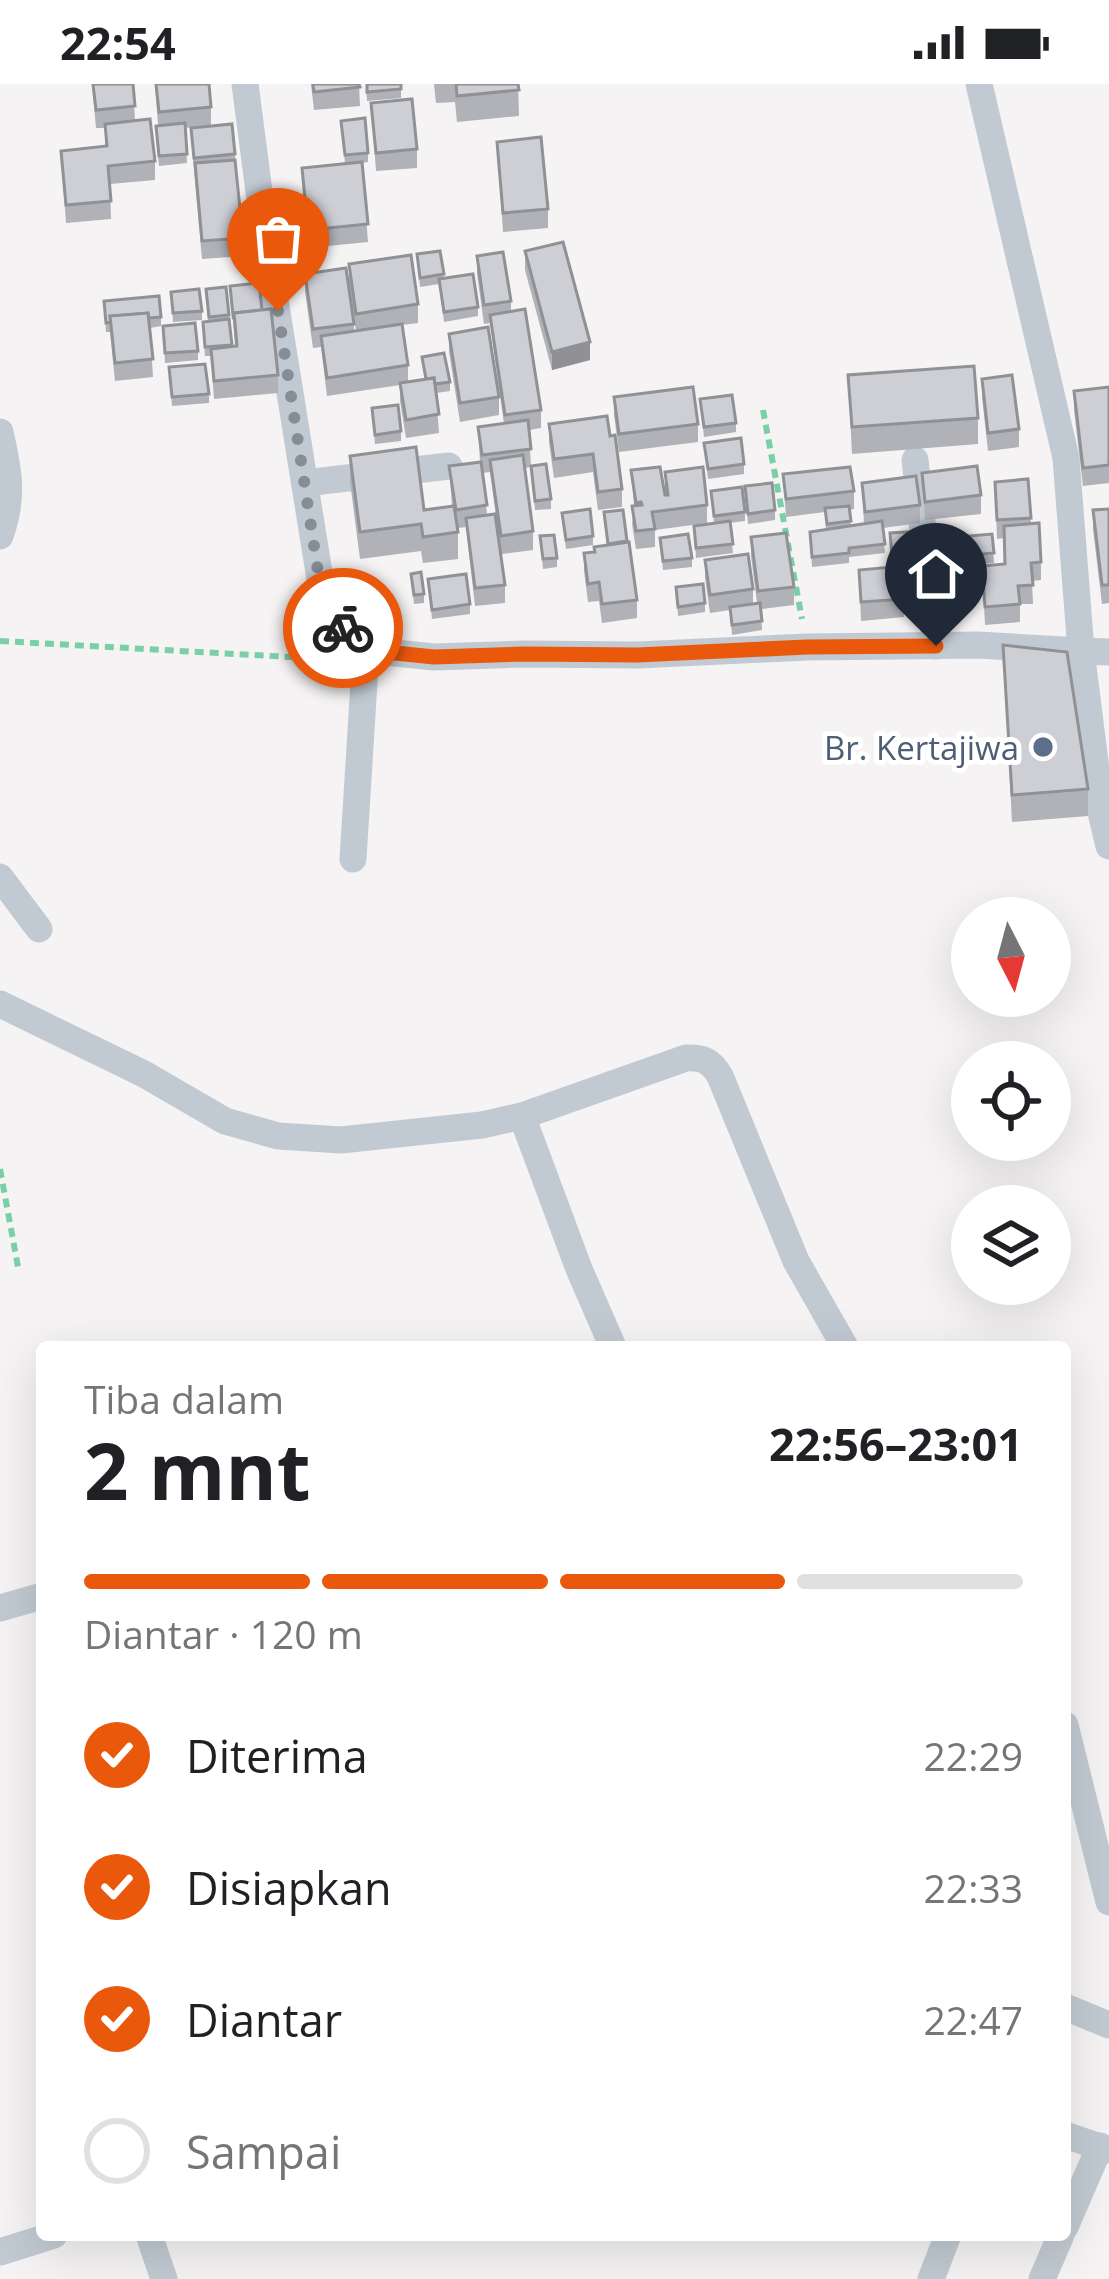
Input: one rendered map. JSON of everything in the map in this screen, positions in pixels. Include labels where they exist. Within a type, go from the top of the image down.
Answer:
[{"type":"street","points":[[245,84],[320,585],[336,624],[366,650],[434,657],[807,647],[1024,646],[1095,651]]},
{"type":"street","points":[[979,84],[1066,458],[1095,651],[1102,817],[1109,846]]},
{"type":"street","points":[[0,432],[11,492],[0,536]]},
{"type":"street","points":[[915,460],[936,646]]},
{"type":"street","points":[[305,483],[448,466]]},
{"type":"street","points":[[353,859],[366,650]]},
{"type":"street","points":[[0,877],[40,929]]},
{"type":"street","points":[[0,1004],[144,1074],[225,1121],[278,1136],[341,1140],[422,1133],[522,1116],[699,1057],[720,1076],[796,1261],[842,1341]]},
{"type":"street","points":[[522,1116],[610,1341]]},
{"type":"street","points":[[0,1608],[36,1598]]},
{"type":"street","points":[[1071,1749],[1109,1902]]},
{"type":"street","points":[[1071,2009],[1109,2025]]},
{"type":"street","points":[[1071,2137],[1105,2148],[1071,2215]]},
{"type":"street","points":[[0,2252],[36,2241]]},
{"type":"street","points":[[151,2241],[164,2279]]},
{"type":"street","points":[[931,2279],[946,2241]]},
{"type":"street","points":[[1042,2279],[1059,2241]]},
{"type":"path","points":[[763,410],[807,647]]},
{"type":"path","points":[[0,641],[290,657],[314,651],[336,624]]},
{"type":"path","points":[[0,1169],[18,1267]]},
{"type":"building","points":[[93,84],[133,84],[135,106],[96,110]]},
{"type":"building","points":[[156,84],[209,84],[211,107],[159,112]]},
{"type":"building","points":[[313,84],[359,84],[360,87],[314,92]]},
{"type":"building","points":[[367,84],[401,84],[401,89],[367,92]]},
{"type":"building","points":[[456,84],[518,84],[519,90],[457,96]]},
{"type":"building","points":[[412,99],[417,149],[376,153],[371,103]]},
{"type":"building","points":[[365,118],[368,153],[345,155],[341,121]]},
{"type":"building","points":[[150,119],[155,161],[108,166],[111,201],[66,205],[61,151],[107,146],[105,124]]},
{"type":"building","points":[[185,123],[187,154],[159,156],[156,126]]},
{"type":"building","points":[[232,124],[235,154],[194,158],[191,128]]},
{"type":"building","points":[[541,137],[548,209],[503,213],[497,142]]},
{"type":"building","points":[[235,160],[243,238],[202,241],[195,163]]},
{"type":"building","points":[[362,162],[368,224],[308,230],[302,168]]},
{"type":"building","points":[[563,242],[590,342],[552,352],[525,251]]},
{"type":"building","points":[[440,251],[444,274],[420,278],[417,254]]},
{"type":"building","points":[[503,252],[511,301],[484,305],[477,256]]},
{"type":"building","points":[[411,255],[418,304],[356,314],[349,264]]},
{"type":"building","points":[[346,268],[354,324],[313,329],[305,274]]},
{"type":"building","points":[[473,274],[478,307],[444,312],[439,279]]},
{"type":"building","points":[[259,283],[262,310],[233,315],[230,286]]},
{"type":"building","points":[[226,287],[229,315],[209,317],[206,289]]},
{"type":"building","points":[[199,289],[202,311],[173,313],[171,292]]},
{"type":"building","points":[[159,296],[161,317],[149,318],[148,313],[110,316],[111,322],[106,323],[104,301]]},
{"type":"building","points":[[271,309],[278,375],[214,381],[211,349],[237,346],[234,313]]},
{"type":"building","points":[[525,309],[541,410],[505,415],[490,315]]},
{"type":"building","points":[[148,313],[153,359],[115,363],[110,316]]},
{"type":"building","points":[[229,319],[232,345],[205,347],[203,322]]},
{"type":"building","points":[[195,323],[198,351],[165,353],[163,326]]},
{"type":"building","points":[[402,324],[408,365],[327,378],[321,336]]},
{"type":"building","points":[[488,327],[499,397],[460,403],[449,334]]},
{"type":"building","points":[[444,353],[450,382],[435,384],[434,378],[426,379],[422,357]]},
{"type":"building","points":[[205,364],[209,394],[172,397],[169,367]]},
{"type":"building","points":[[974,366],[978,418],[852,427],[848,375]]},
{"type":"building","points":[[1012,375],[1019,429],[988,433],[982,379]]},
{"type":"building","points":[[434,378],[439,414],[406,420],[400,383]]},
{"type":"building","points":[[693,387],[698,424],[619,434],[614,397]]},
{"type":"building","points":[[1109,387],[1109,465],[1083,468],[1074,391]]},
{"type":"building","points":[[732,395],[736,423],[704,427],[700,399]]},
{"type":"building","points":[[398,405],[401,431],[375,435],[372,408]]},
{"type":"building","points":[[607,416],[610,436],[615,435],[622,489],[598,492],[593,454],[554,459],[549,424]]},
{"type":"building","points":[[528,420],[531,449],[482,455],[478,427]]},
{"type":"building","points":[[741,438],[744,464],[708,469],[704,443]]},
{"type":"building","points":[[416,447],[424,510],[454,506],[458,532],[423,537],[421,524],[360,532],[350,456]]},
{"type":"building","points":[[523,455],[533,531],[501,536],[490,460]]},
{"type":"building","points":[[481,462],[487,505],[456,510],[449,466]]},
{"type":"building","points":[[546,464],[551,499],[535,501],[531,466]]},
{"type":"building","points":[[977,466],[981,495],[925,502],[922,473]]},
{"type":"building","points":[[660,467],[668,495],[665,472],[703,467],[707,505],[652,512],[655,529],[636,531],[632,506],[642,505],[636,503],[631,470]]},
{"type":"building","points":[[850,467],[854,491],[786,499],[783,474]]},
{"type":"building","points":[[916,476],[920,505],[865,512],[862,483]]},
{"type":"building","points":[[1028,479],[1031,518],[997,520],[995,482]]},
{"type":"building","points":[[772,483],[775,510],[748,514],[745,486]]},
{"type":"building","points":[[742,487],[745,512],[714,516],[711,491]]},
{"type":"building","points":[[849,506],[851,521],[827,524],[825,508]]},
{"type":"building","points":[[590,509],[593,536],[566,540],[562,513]]},
{"type":"building","points":[[1109,509],[1109,585],[1102,585],[1093,510]]},
{"type":"building","points":[[623,510],[627,541],[608,544],[604,512]]},
{"type":"building","points":[[495,514],[505,585],[475,588],[466,518]]},
{"type":"building","points":[[730,521],[733,544],[696,548],[694,526]]},
{"type":"building","points":[[882,521],[885,544],[812,557],[810,532]]},
{"type":"building","points":[[1039,523],[1041,562],[1031,563],[1033,585],[1018,586],[1020,604],[985,607],[982,566],[1005,564],[1004,526]]},
{"type":"building","points":[[922,531],[927,591],[904,592],[904,599],[861,602],[859,570],[893,567],[890,533]]},
{"type":"building","points":[[786,533],[794,587],[758,591],[751,537]]},
{"type":"building","points":[[688,534],[692,558],[663,561],[660,538]]},
{"type":"building","points":[[992,534],[994,553],[959,556],[957,537]]},
{"type":"building","points":[[554,535],[557,558],[543,559],[540,536]]},
{"type":"building","points":[[629,542],[637,600],[602,604],[599,582],[588,584],[584,553]]},
{"type":"building","points":[[748,554],[753,589],[710,595],[705,560]]},
{"type":"building","points":[[421,572],[424,594],[414,595],[411,574]]},
{"type":"building","points":[[466,574],[470,604],[432,610],[428,579]]},
{"type":"building","points":[[703,584],[705,603],[678,607],[676,587]]},
{"type":"building","points":[[760,603],[762,621],[732,625],[730,607]]},
{"type":"building","name":"Br. Kertajiwa","points":[[1003,645],[1067,652],[1088,789],[1012,795]]},
{"type":"way so far","points":[[278,311],[320,585],[336,624],[343,628]]},
{"type":"place","name":"Br. Kertajiwa","points":[[1043,747]]},
{"type":"route","points":[[343,628],[366,650],[434,657],[936,646]]}]
